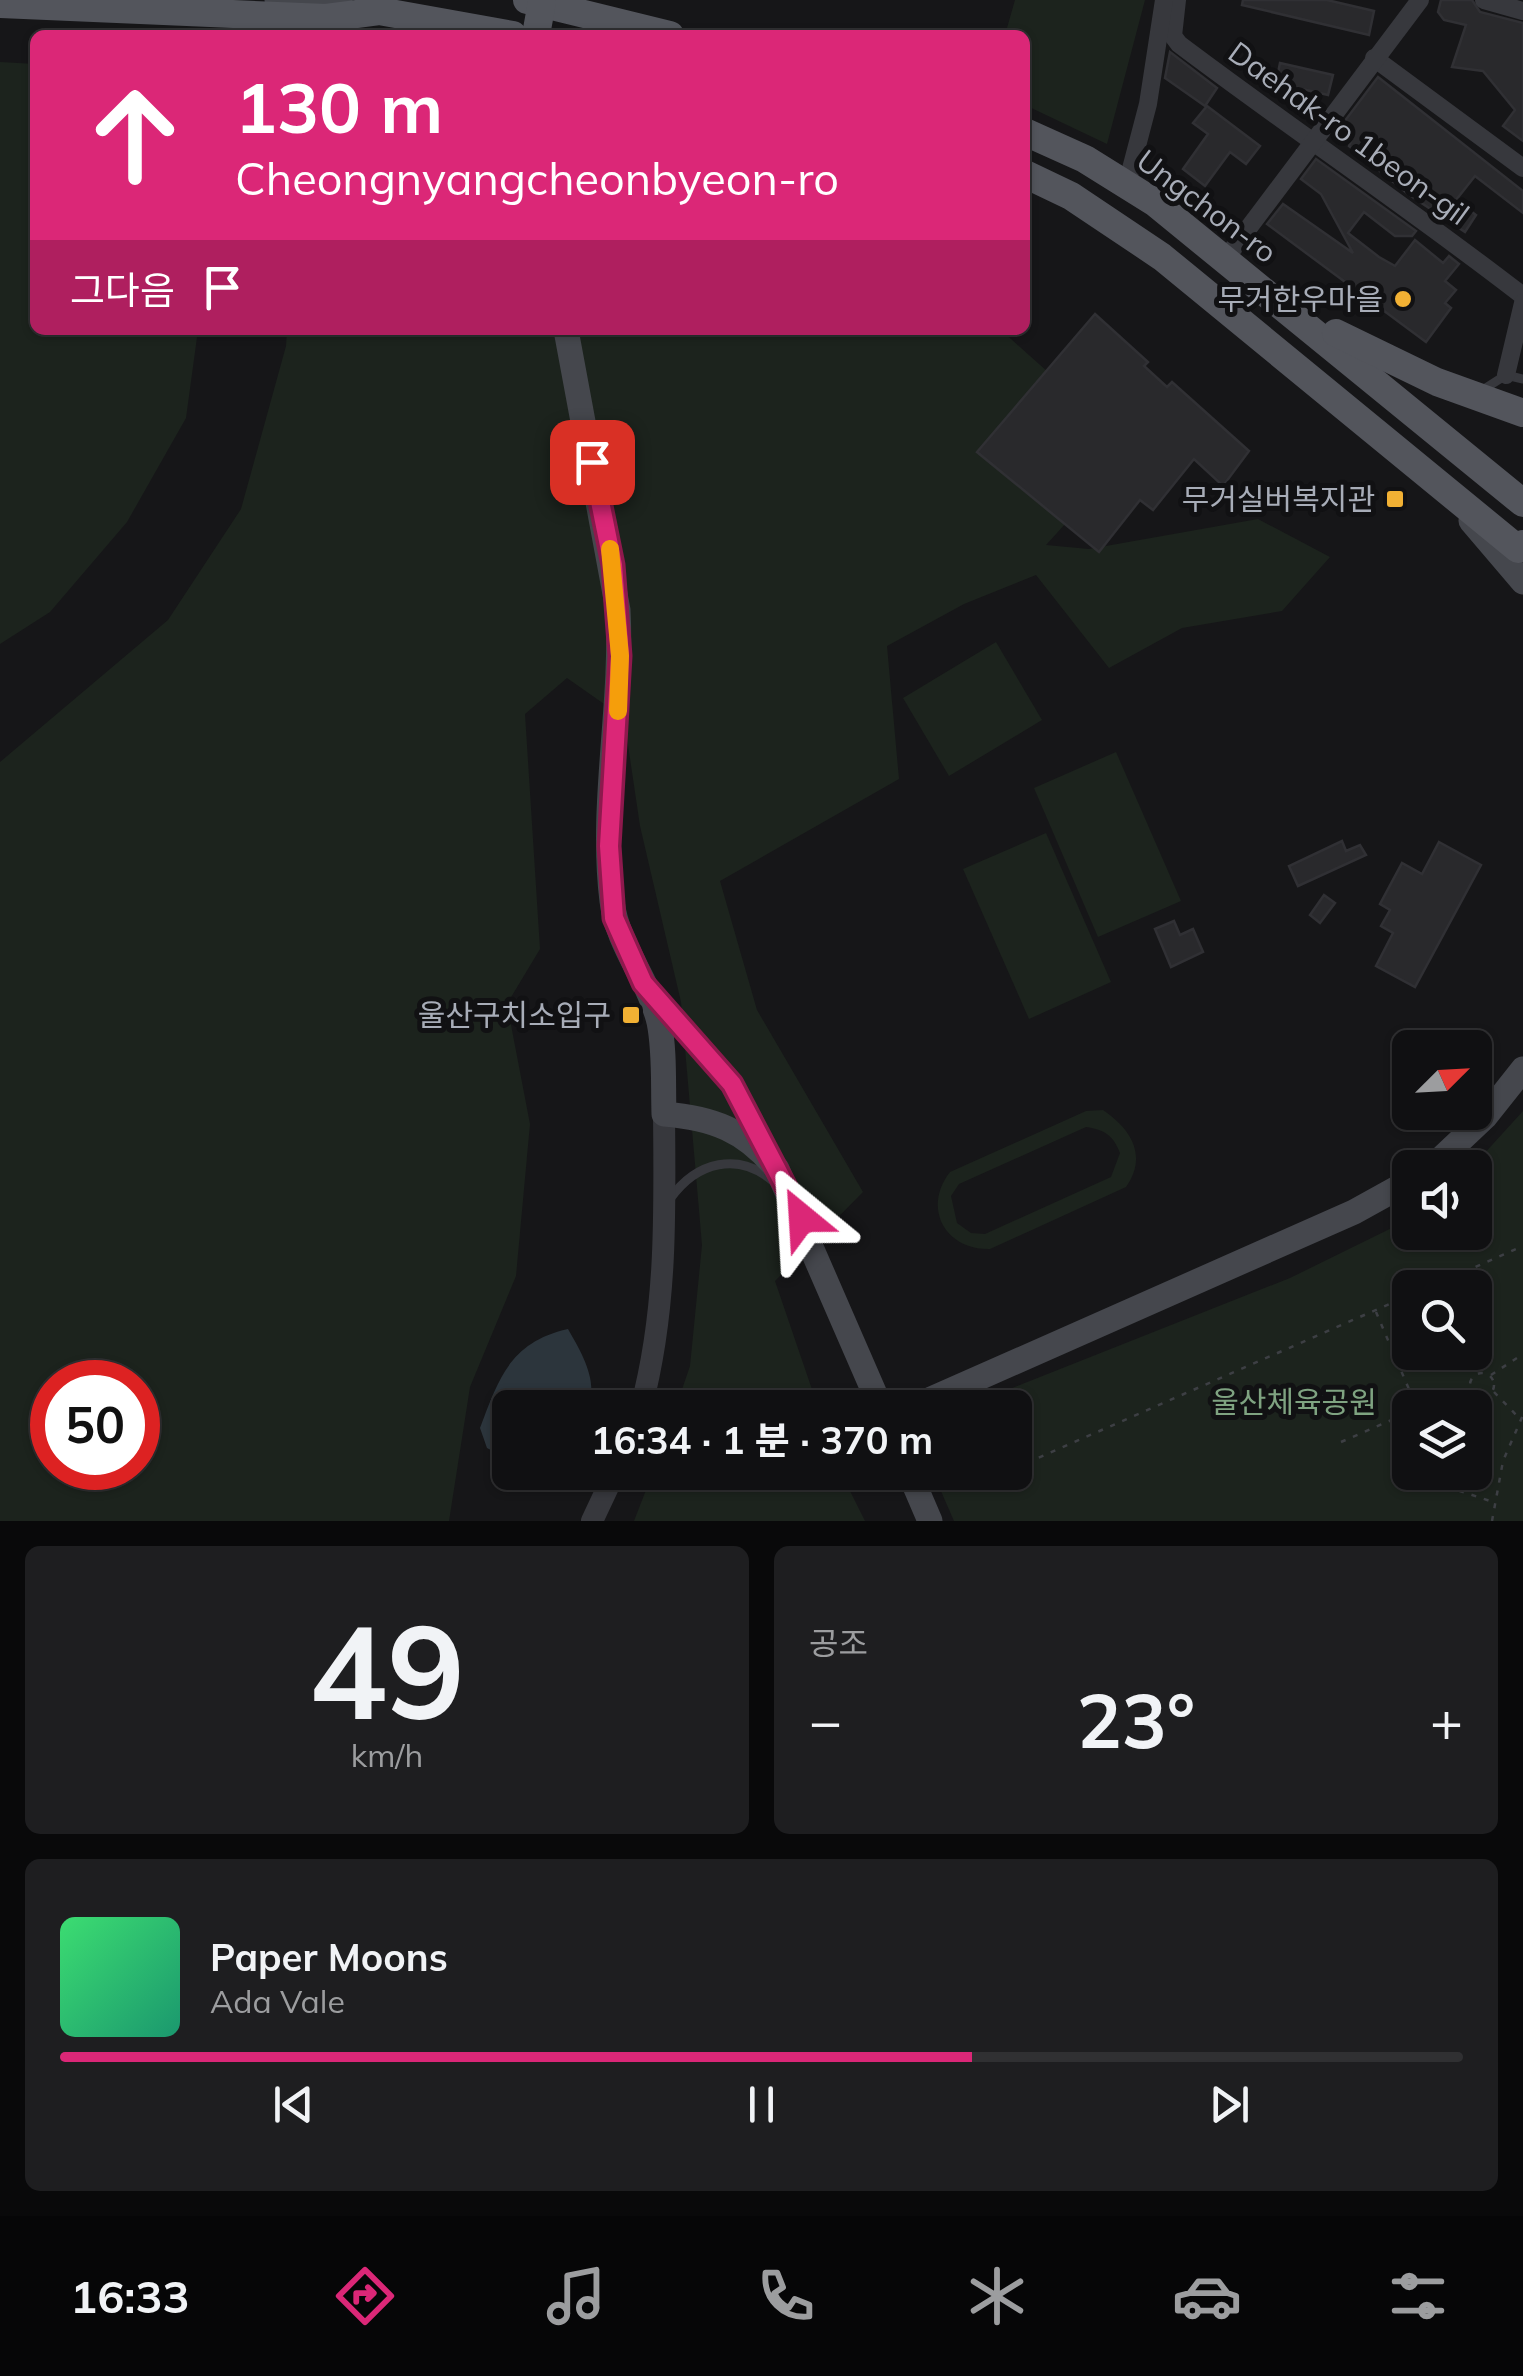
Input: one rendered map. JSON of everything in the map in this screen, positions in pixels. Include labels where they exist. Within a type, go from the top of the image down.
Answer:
[{"type":"main road","points":[[277,0],[378,11],[485,30]]},
{"type":"main road","points":[[536,30],[534,1],[650,30]]},
{"type":"main road","points":[[0,4],[326,18],[378,11],[419,30]]},
{"type":"main road","name":"Ungchon-ro","points":[[1030,135],[1127,184],[1226,258],[1523,504]]},
{"type":"main road","points":[[1030,176],[1071,196],[1162,256],[1512,546]]},
{"type":"main road","points":[[1286,307],[1472,396],[1523,412]]},
{"type":"main road","points":[[567,335],[613,565],[618,610],[620,656],[609,846],[611,898],[623,943],[658,1021],[664,1114],[722,1124],[759,1148],[777,1169],[802,1218],[874,1390]]},
{"type":"main road","points":[[1523,504],[1512,546],[1523,582]]},
{"type":"main road","points":[[1450,1150],[1484,1117],[1523,1069]]},
{"type":"main road","points":[[952,1390],[1354,1212],[1392,1191]]},
{"type":"main road","points":[[917,1490],[930,1521]]},
{"type":"street","points":[[1127,184],[1148,104],[1164,0]]},
{"type":"street","name":"Daehak-ro 1beon-gil","points":[[1177,0],[1172,36],[1179,44],[1311,144],[1432,225],[1523,300],[1515,377]]},
{"type":"street","points":[[1226,258],[1420,0]]},
{"type":"street","points":[[1484,0],[1523,12]]},
{"type":"street","points":[[1374,58],[1523,168]]},
{"type":"street","points":[[645,1390],[661,1312],[664,1114]]},
{"type":"street","points":[[592,1521],[607,1490]]},
{"type":"lane","points":[[1472,396],[1515,377]]},
{"type":"lane","points":[[643,983],[732,1084],[777,1169]]},
{"type":"lane","points":[[665,1206],[678,1187],[705,1167],[741,1164],[768,1176],[802,1218]]},
{"type":"path","points":[[1469,1270],[1523,1246]]},
{"type":"path","points":[[1032,1461],[1392,1303]]},
{"type":"path","points":[[1375,1310],[1409,1390]]},
{"type":"path","points":[[1493,1391],[1482,1398],[1470,1388],[1475,1374],[1490,1376],[1523,1354]]},
{"type":"path","points":[[1490,1376],[1493,1391],[1522,1418],[1503,1461],[1492,1521]]},
{"type":"path","points":[[1341,1442],[1392,1420]]},
{"type":"path","points":[[1456,1490],[1493,1502]]},
{"type":"green space","points":[[1015,0],[1145,0],[1107,144],[1030,107],[1030,30],[1006,30]]},
{"type":"green space","points":[[0,62],[30,64],[30,335],[197,335],[186,418],[127,522],[50,612],[0,644]]},
{"type":"green space","points":[[287,335],[1007,335],[1085,405],[1119,465],[1046,545],[1089,549],[1258,519],[1330,557],[1282,611],[1182,628],[1109,668],[1036,575],[964,604],[887,646],[899,779],[720,881],[757,1010],[863,1192],[775,1281],[812,1390],[682,1390],[690,1366],[702,1245],[681,1002],[640,826],[624,718],[567,678],[525,714],[540,949],[507,1004],[530,1124],[516,1276],[470,1387],[449,1521],[0,1521],[0,762],[168,620],[241,509]]},
{"type":"green space","points":[[996,642],[1042,720],[949,776],[903,698]]},
{"type":"green space","points":[[1116,752],[1181,901],[1098,937],[1034,788]]},
{"type":"green space","points":[[1046,833],[1111,982],[1029,1019],[963,869]]},
{"type":"green space","points":[[1103,1110],[1122,1126],[1133,1144],[1136,1165],[1126,1187],[990,1249],[974,1247],[950,1235],[938,1212],[938,1199],[950,1172],[1086,1111]],"holes":[[[1086,1127],[1111,1138],[1120,1153],[1111,1177],[985,1234],[971,1233],[957,1223],[951,1196],[959,1184]]]},
{"type":"green space","name":"울산체육공원","points":[[1523,1111],[1523,1521],[954,1521],[940,1490],[1032,1490],[1032,1390],[1007,1390],[1290,1278],[1392,1228],[1392,1250],[1492,1250],[1492,1150],[1487,1150]]},
{"type":"green space","points":[[646,1490],[850,1490],[865,1521],[634,1521]]},
{"type":"shaded area","points":[[568,1329],[583,1357],[591,1390],[495,1390],[520,1353],[549,1335]]},
{"type":"shaded area","points":[[492,1398],[492,1451],[487,1448],[480,1428]]},
{"type":"building","points":[[1243,0],[1327,0],[1374,11],[1369,35],[1242,5]]},
{"type":"building","points":[[1441,0],[1472,0],[1480,12],[1523,23],[1523,141],[1503,126],[1515,110],[1483,71],[1452,67],[1466,25],[1444,20],[1438,12]]},
{"type":"building","points":[[1170,52],[1217,88],[1205,106],[1165,78]]},
{"type":"building","points":[[1280,63],[1333,75],[1328,95],[1276,83]]},
{"type":"building","points":[[1378,77],[1523,191],[1523,213],[1475,176],[1456,200],[1476,215],[1465,232],[1408,194],[1349,146],[1353,136],[1341,126]]},
{"type":"building","points":[[1207,106],[1260,146],[1246,164],[1230,152],[1205,186],[1183,169],[1208,134],[1193,123]]},
{"type":"building","points":[[1316,159],[1416,231],[1412,236],[1395,236],[1364,212],[1348,233],[1379,257],[1395,266],[1415,240],[1443,263],[1449,256],[1459,264],[1445,281],[1456,290],[1445,303],[1451,308],[1426,342],[1267,224],[1283,204],[1353,253],[1321,194],[1301,179]]},
{"type":"building","points":[[1095,314],[1148,362],[1144,366],[1167,387],[1172,382],[1249,451],[1223,486],[1194,459],[1153,510],[1140,500],[1099,552],[977,452]]},
{"type":"building","points":[[1342,841],[1346,851],[1360,845],[1366,855],[1298,886],[1289,866]]},
{"type":"building","points":[[1439,842],[1481,865],[1415,987],[1376,966],[1393,933],[1381,926],[1390,910],[1380,904],[1402,863],[1422,874]]},
{"type":"building","points":[[1324,895],[1335,903],[1320,923],[1310,915]]},
{"type":"building","points":[[1174,921],[1180,935],[1193,929],[1203,952],[1171,967],[1155,929]]},
{"type":"slow traffic","points":[[610,549],[620,656],[618,711]]},
{"type":"place","name":"무거한우마을","points":[[1403,299]]},
{"type":"place","name":"무거실버복지관","points":[[1395,499]]},
{"type":"place","name":"울산구치소입구","points":[[631,1015]]},
{"type":"route","points":[[592,462],[618,610],[618,722],[609,846],[614,918],[643,983],[732,1084],[802,1218]]}]
